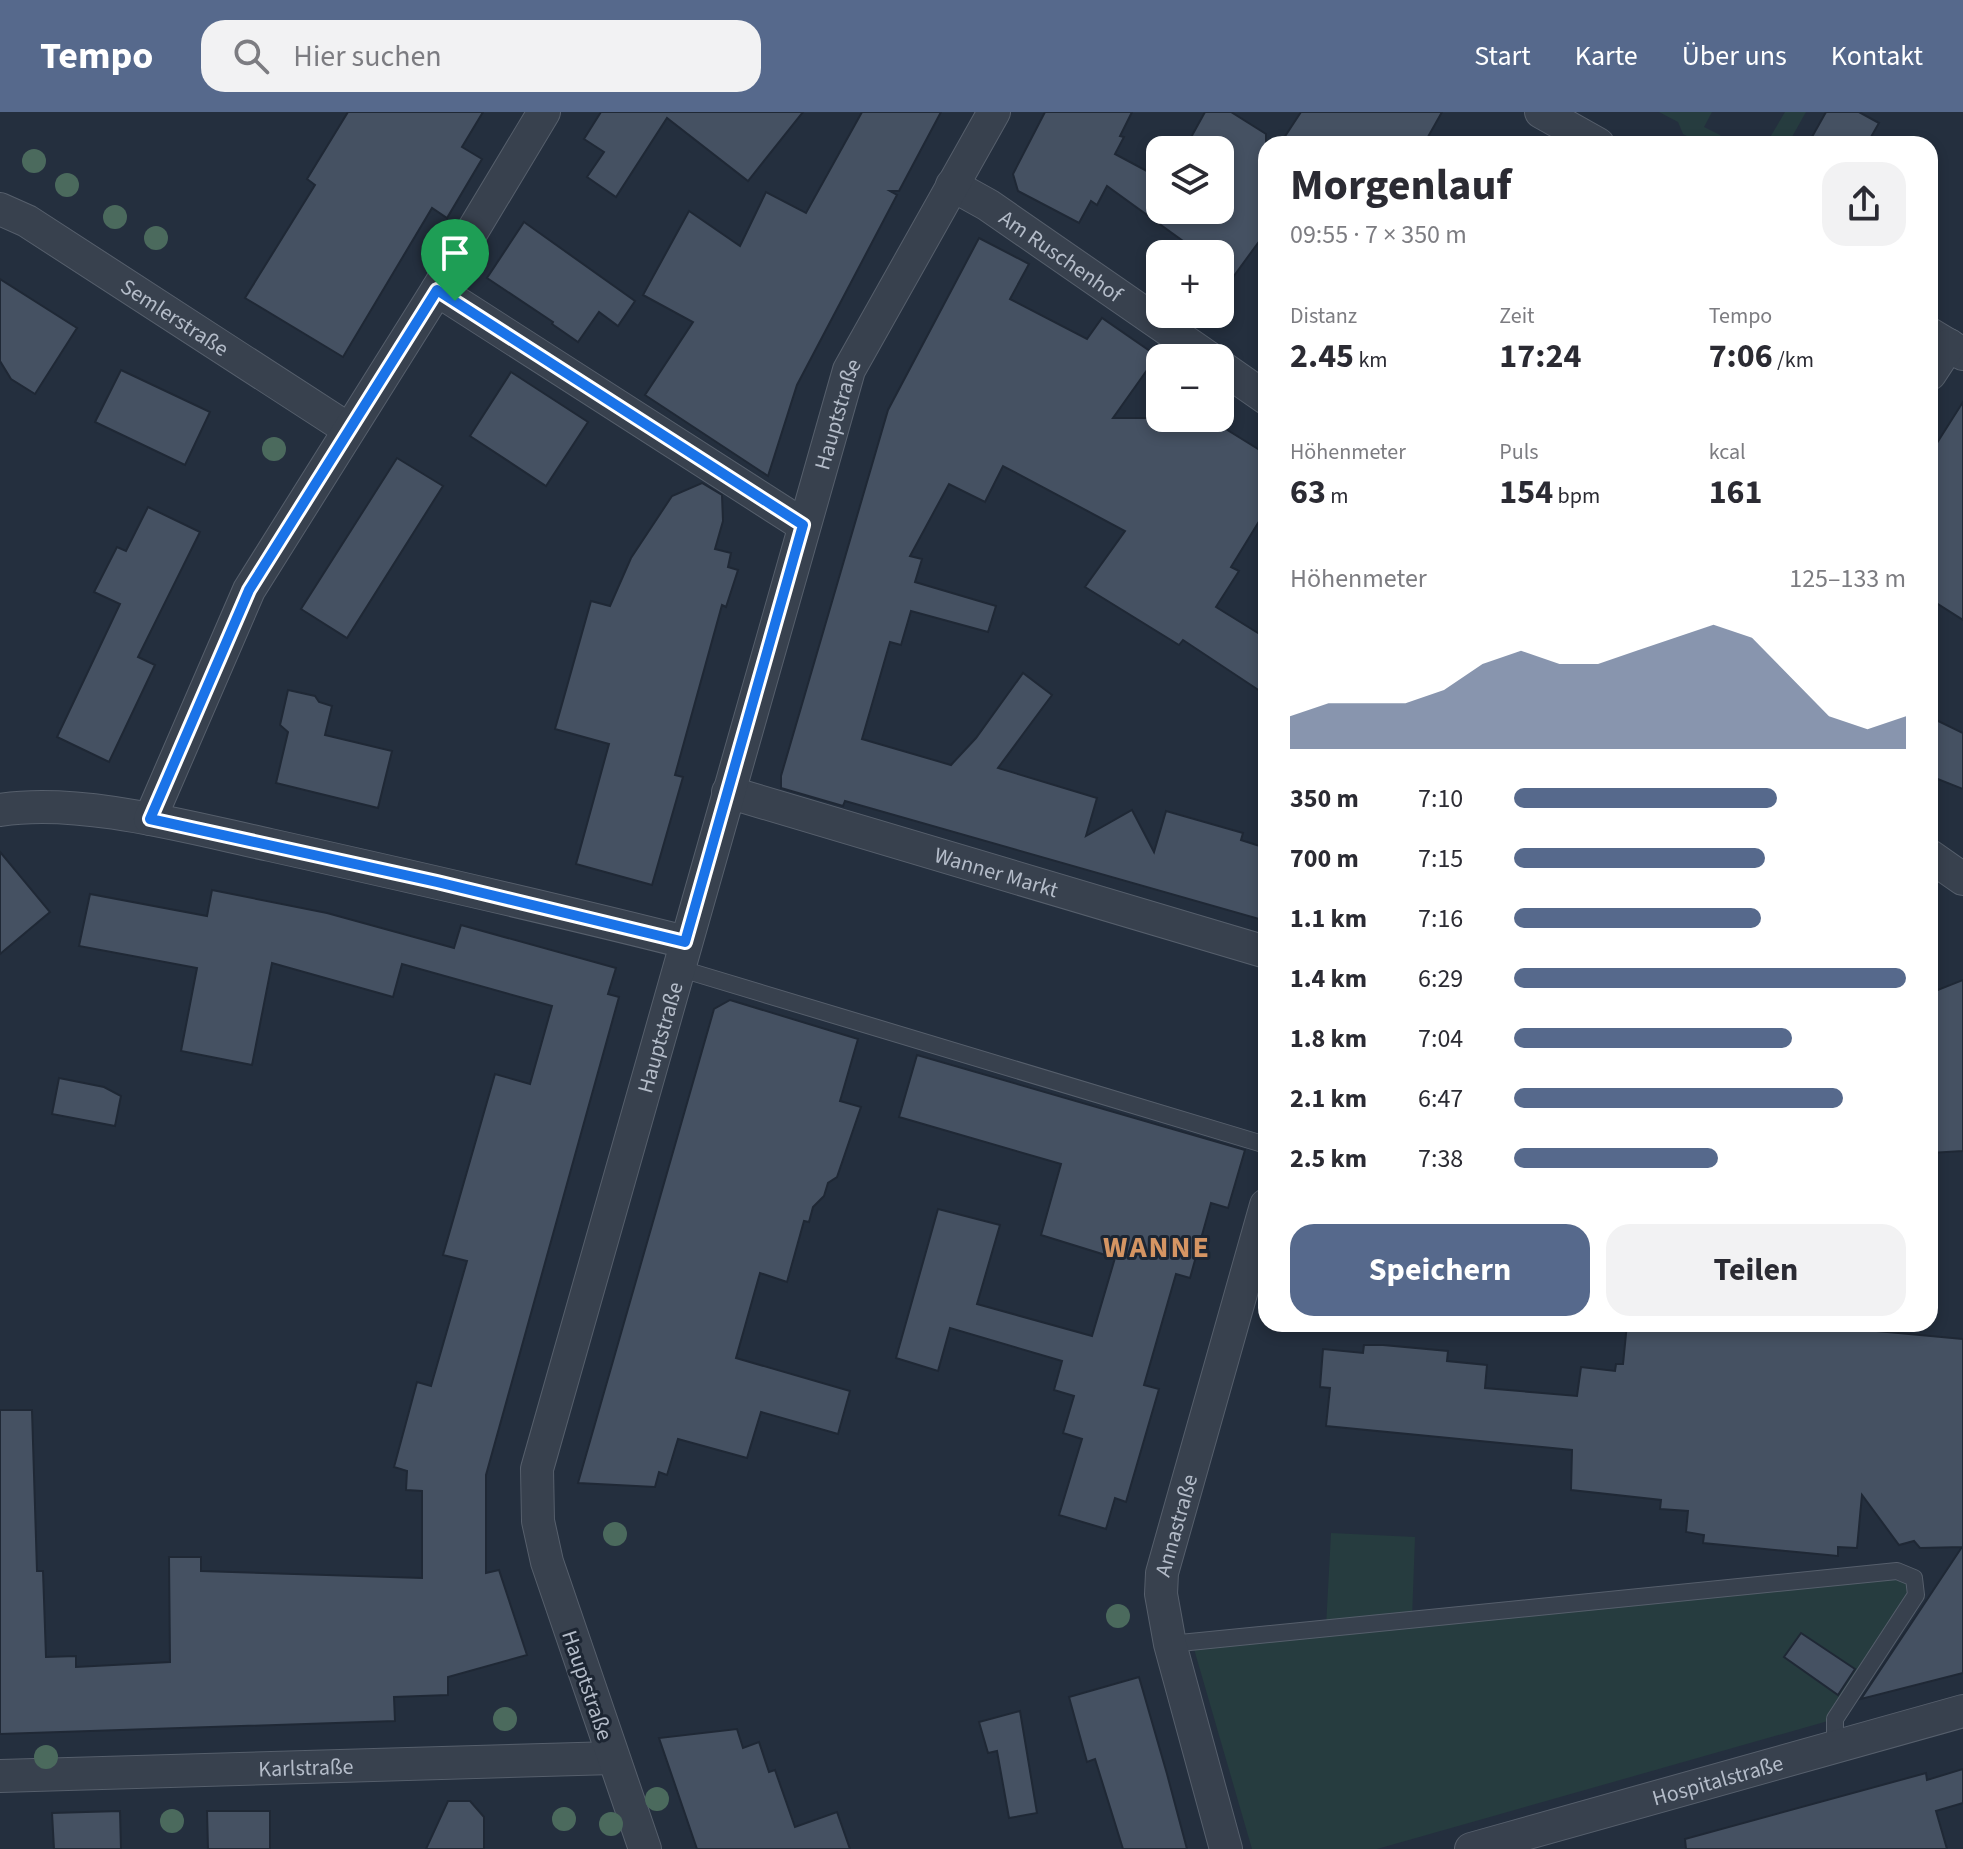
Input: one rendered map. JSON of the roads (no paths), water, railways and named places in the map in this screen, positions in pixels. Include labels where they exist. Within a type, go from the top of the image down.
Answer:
[{"type":"street","points":[[150,819],[249,590],[437,290],[544,112]]},
{"type":"street","name":"Hauptstraße","points":[[645,1849],[547,1562],[538,1521],[537,1469],[849,370],[994,112]]},
{"type":"street","points":[[1541,112],[1584,136]]},
{"type":"street","name":"Am Ruschenhof","points":[[952,185],[988,205],[1189,344]]},
{"type":"street","name":"Semlerstraße","points":[[0,209],[27,221],[348,429]]},
{"type":"street","points":[[437,290],[803,525]]},
{"type":"street","points":[[1234,376],[1258,392]]},
{"type":"street","name":"Wanner Markt","points":[[728,792],[1258,950]]},
{"type":"street","points":[[0,810],[22,806],[78,809],[150,819],[437,882],[682,955]]},
{"type":"street","name":"Annastraße","points":[[1226,1849],[1170,1644],[1161,1594],[1162,1573],[1258,1233]]},
{"type":"street","name":"Hospitalstraße","points":[[1471,1849],[1963,1711]]},
{"type":"street","name":"Karlstraße","points":[[0,1776],[613,1758]]},
{"type":"lane","points":[[682,955],[1258,1142]]},
{"type":"lane","points":[[1170,1644],[1897,1571],[1914,1578],[1916,1595],[1835,1719],[1835,1749]]},
{"type":"district","name":"WANNE","points":[[1157,1247]]}]
